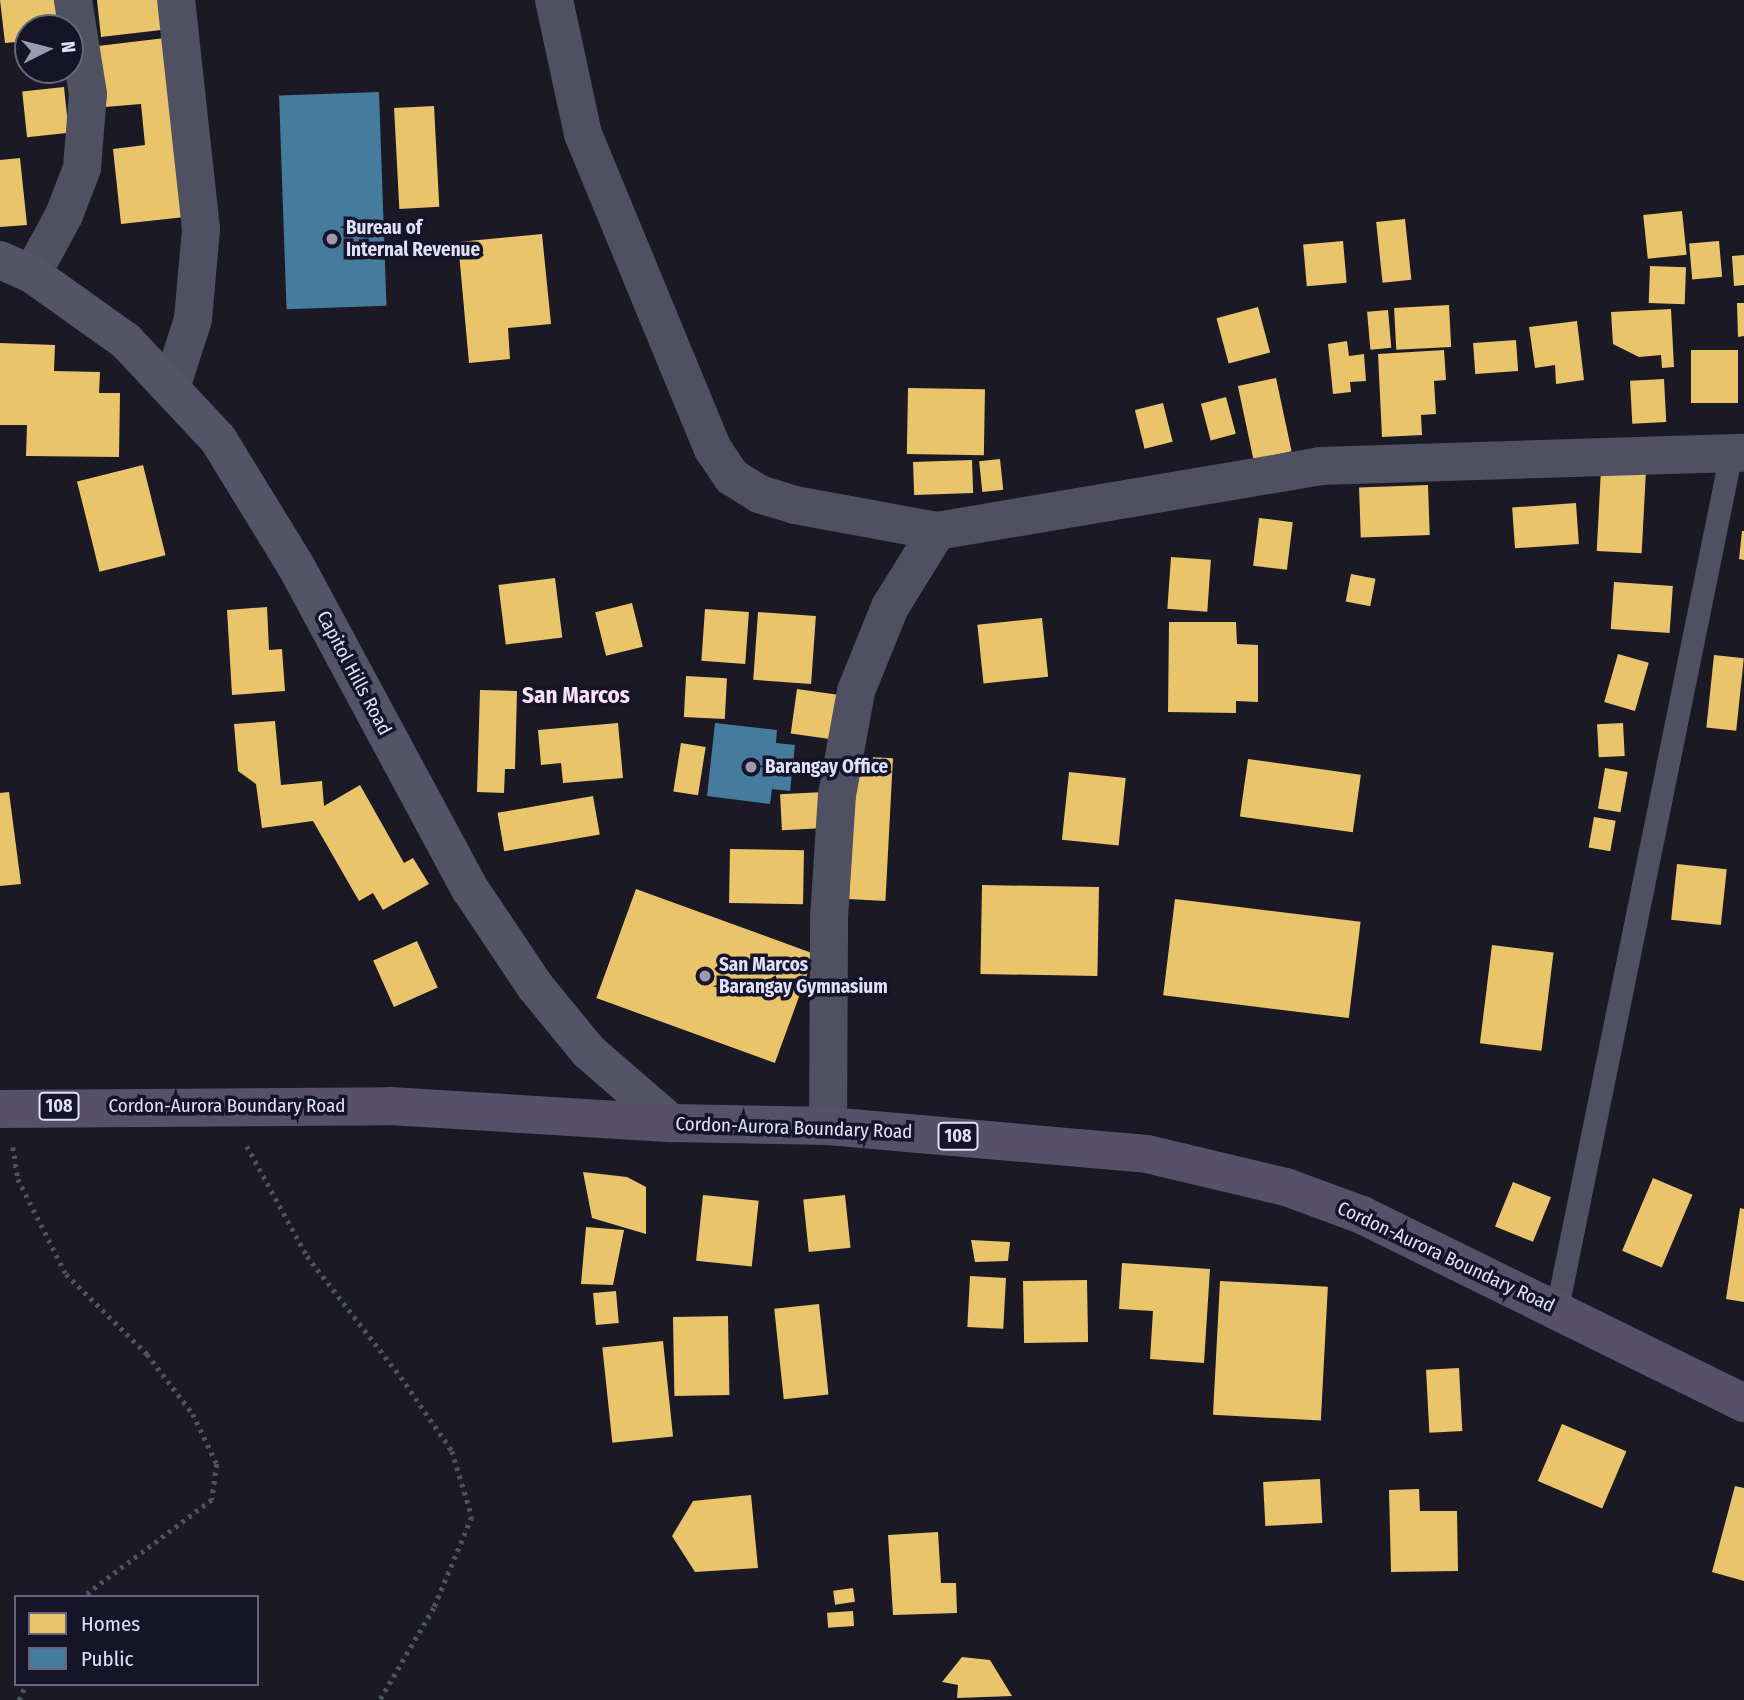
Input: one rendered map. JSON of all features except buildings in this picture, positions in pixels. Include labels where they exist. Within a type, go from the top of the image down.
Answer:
[{"type":"main road","name":"Cordon-Aurora Boundary Road","points":[[3,1109],[390,1106],[671,1123],[828,1126],[1147,1154],[1286,1186],[1417,1239],[1744,1403]]},
{"type":"street","points":[[16,267],[64,215],[82,167],[88,94],[73,0]]},
{"type":"street","points":[[171,388],[193,319],[201,229],[176,0]]},
{"type":"street","points":[[554,0],[583,134],[713,449],[732,477],[759,494],[795,505],[937,531],[1320,466],[1737,453]]},
{"type":"street","name":"Capitol Hills Road","points":[[16,267],[126,341],[218,439],[297,568],[470,889],[535,986],[588,1051],[671,1123]]},
{"type":"street","points":[[828,1126],[831,891],[837,795],[856,691],[890,607],[937,531]]},
{"type":"lane","points":[[1557,1308],[1737,453]]},
{"type":"path","points":[[231,1106],[249,1150],[307,1256],[401,1377],[452,1451],[472,1517],[434,1608],[380,1700]]},
{"type":"path","points":[[3,1109],[18,1179],[66,1274],[146,1354],[193,1414],[217,1464],[212,1500],[86,1595]]},
{"type":"place","name":"Bureau of Internal Revenue","points":[[332,239]]},
{"type":"place","name":"Barangay Office","points":[[751,767]]},
{"type":"place","name":"San Marcos Barangay Gymnasium","points":[[705,976]]},
{"type":"district","name":"San Marcos","points":[[576,695]]}]
